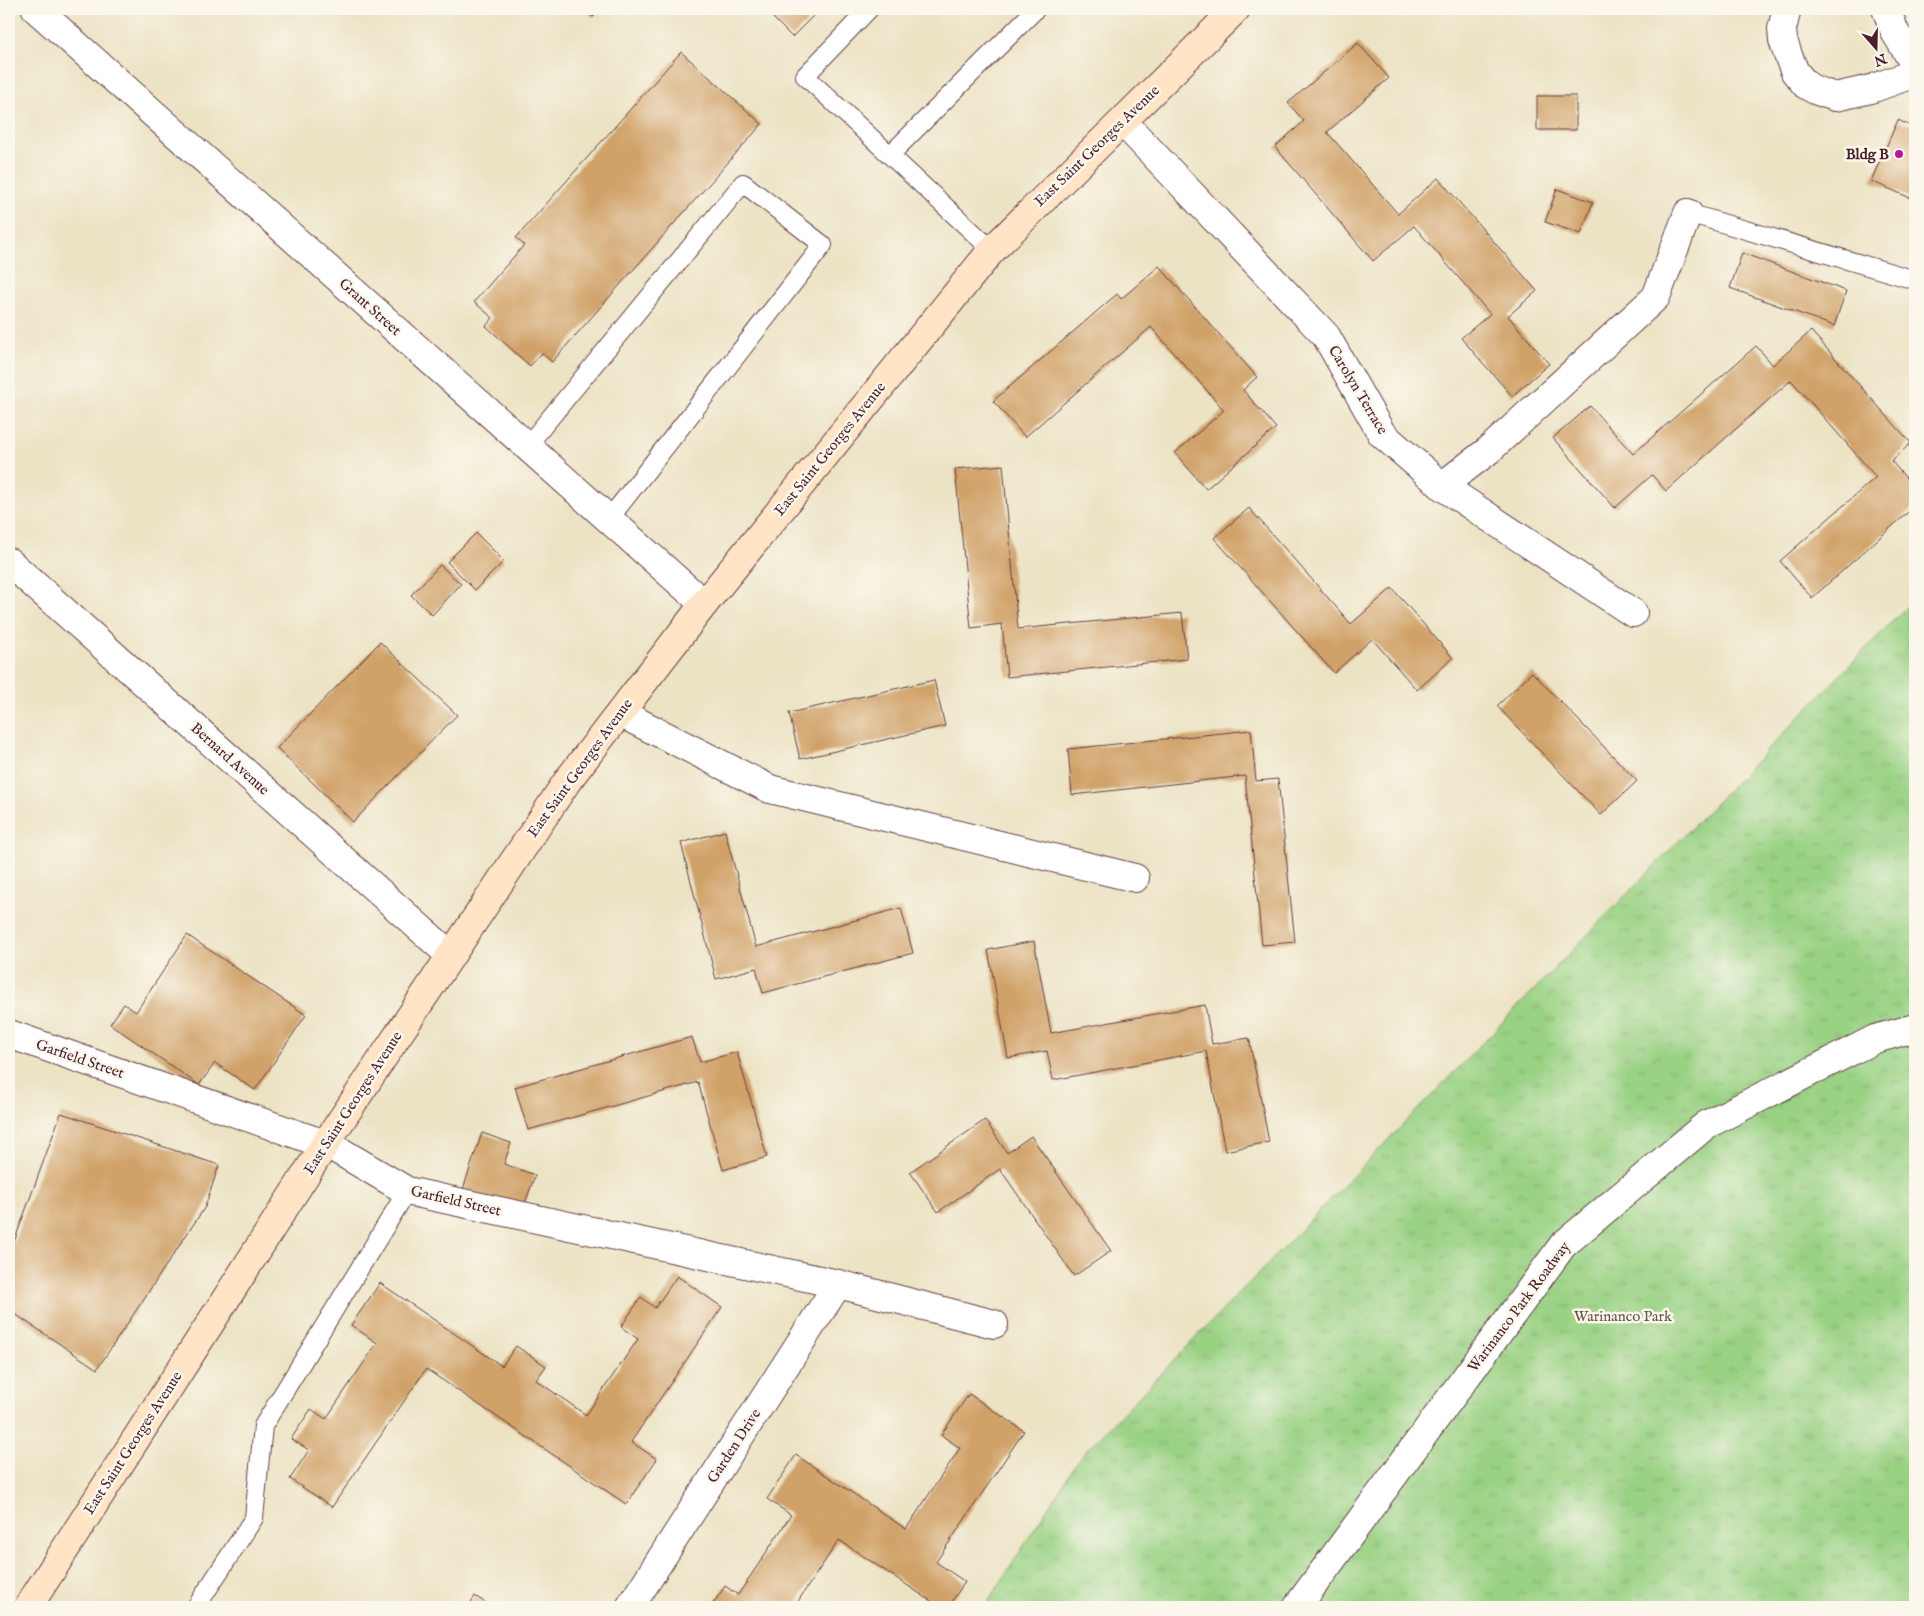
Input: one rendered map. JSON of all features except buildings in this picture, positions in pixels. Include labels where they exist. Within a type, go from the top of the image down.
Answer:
[{"type":"main road","name":"East Saint Georges Avenue","points":[[28,1607],[326,1143],[568,780],[704,604],[992,250],[1236,9]]},
{"type":"street","name":"Grant Street","points":[[36,9],[704,604]]},
{"type":"street","points":[[1787,9],[1782,29],[1788,55],[1795,72],[1806,85],[1815,90],[1835,97],[1871,89],[1915,73]]},
{"type":"street","points":[[1886,9],[1895,32],[1915,64]]},
{"type":"street","name":"Carolyn Terrace","points":[[1123,122],[1326,336],[1382,434],[1442,486],[1632,612]]},
{"type":"street","points":[[1442,486],[1489,450],[1656,297],[1688,213]]},
{"type":"street","name":"Bernard Avenue","points":[[9,562],[450,956]]},
{"type":"street","points":[[620,713],[770,789],[1135,878]]},
{"type":"street","name":"Warinanco Park Roadway","points":[[1297,1607],[1563,1245],[1706,1125],[1875,1040],[1915,1028]]},
{"type":"street","name":"Garfield Street","points":[[9,1034],[326,1143],[407,1191],[838,1284],[994,1324]]},
{"type":"street","name":"Garden Drive","points":[[630,1607],[838,1284]]},
{"type":"lane","points":[[868,9],[805,76],[992,250]]},
{"type":"lane","points":[[891,154],[1036,9]]},
{"type":"lane","points":[[527,446],[743,182],[823,245],[609,519]]},
{"type":"lane","points":[[1688,213],[1915,280]]},
{"type":"lane","points":[[196,1607],[254,1518],[263,1426],[407,1191]]},
{"type":"green space","name":"Warinanco Park","points":[[1915,598],[1915,1607],[985,1607],[1080,1457]]},
{"type":"place","name":"Bldg B","points":[[1899,154]]}]
